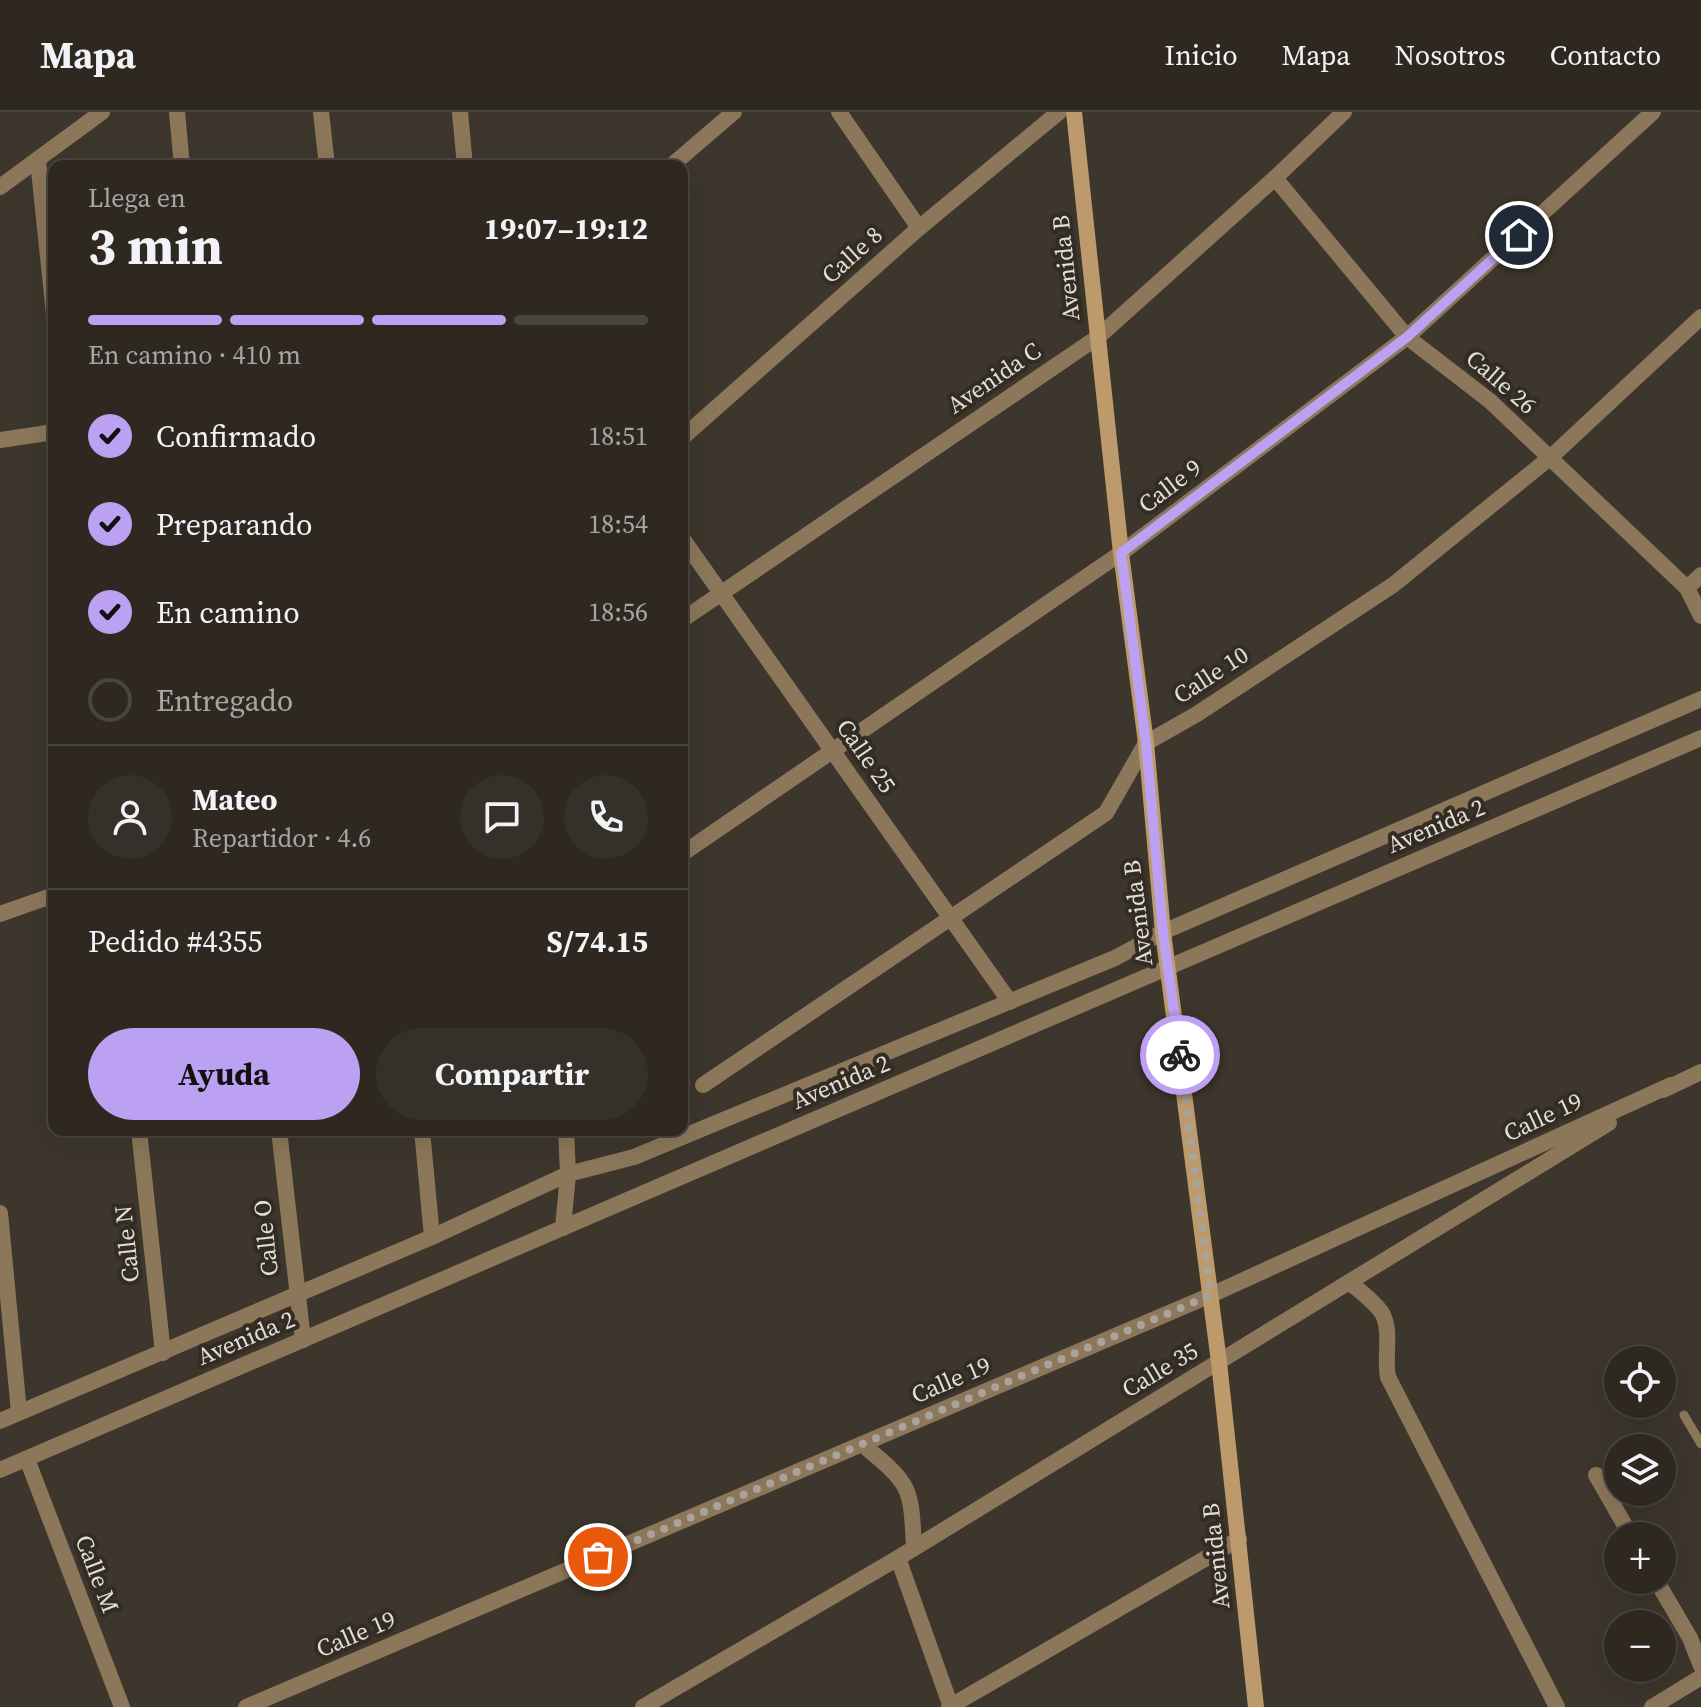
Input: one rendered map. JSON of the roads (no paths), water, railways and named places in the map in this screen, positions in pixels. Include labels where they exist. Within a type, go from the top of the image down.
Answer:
[{"type":"street","points":[[0,187],[102,112]]},
{"type":"street","points":[[177,112],[181,160]]},
{"type":"street","points":[[321,112],[326,160]]},
{"type":"street","points":[[460,112],[464,160]]},
{"type":"street","points":[[678,160],[734,112]]},
{"type":"street","points":[[839,112],[919,228]]},
{"type":"street","name":"Calle 8","points":[[688,433],[919,228],[1059,112]]},
{"type":"street","name":"Avenida B","points":[[1074,112],[1121,553],[1146,743],[1163,932],[1211,1295],[1256,1707]]},
{"type":"street","name":"Avenida C","points":[[688,616],[1098,337],[1344,112]]},
{"type":"street","name":"Calle 9","points":[[688,850],[1121,553],[1407,337],[1653,112]]},
{"type":"street","points":[[38,161],[48,257]]},
{"type":"street","name":"Calle 26","points":[[1275,178],[1407,337],[1490,401],[1687,588],[1701,616]]},
{"type":"street","name":"Calle 10","points":[[1146,743],[1197,714],[1393,585],[1549,458],[1701,317]]},
{"type":"street","points":[[0,440],[48,433]]},
{"type":"street","name":"Calle 25","points":[[688,546],[1010,1002]]},
{"type":"street","points":[[1687,588],[1701,575]]},
{"type":"street","name":"Avenida 2","points":[[688,1135],[1115,958],[1163,932],[1701,699]]},
{"type":"street","name":"Avenida 2","points":[[0,1470],[1701,738]]},
{"type":"street","points":[[703,1085],[1106,813],[1146,743]]},
{"type":"street","points":[[0,914],[48,897]]},
{"type":"street","name":"Calle 35","points":[[643,1707],[898,1558],[1671,1085],[1701,1072]]},
{"type":"street","name":"Calle 19","points":[[246,1707],[1211,1295],[1671,1085]]},
{"type":"street","name":"Calle N","points":[[140,1136],[163,1353]]},
{"type":"street","name":"Calle O","points":[[280,1136],[303,1340]]},
{"type":"street","points":[[423,1136],[432,1237]]},
{"type":"street","points":[[563,1228],[568,1174],[566,1136]]},
{"type":"street","name":"Avenida 2","points":[[0,1421],[432,1237],[568,1174],[634,1157],[685,1136]]},
{"type":"street","points":[[0,1213],[19,1412]]},
{"type":"street","points":[[1349,1282],[1383,1315],[1388,1377],[1557,1707]]},
{"type":"street","points":[[862,1444],[904,1482],[912,1501],[914,1548]]},
{"type":"street","name":"Calle M","points":[[27,1459],[122,1707]]},
{"type":"street","points":[[1596,1475],[1623,1522]]},
{"type":"street","points":[[898,1558],[950,1707],[1239,1539]]},
{"type":"street","points":[[1664,1594],[1690,1638],[1701,1666]]},
{"type":"street","points":[[1652,1707],[1701,1677]]},
{"type":"lane","points":[[1684,1415],[1701,1444]]}]
